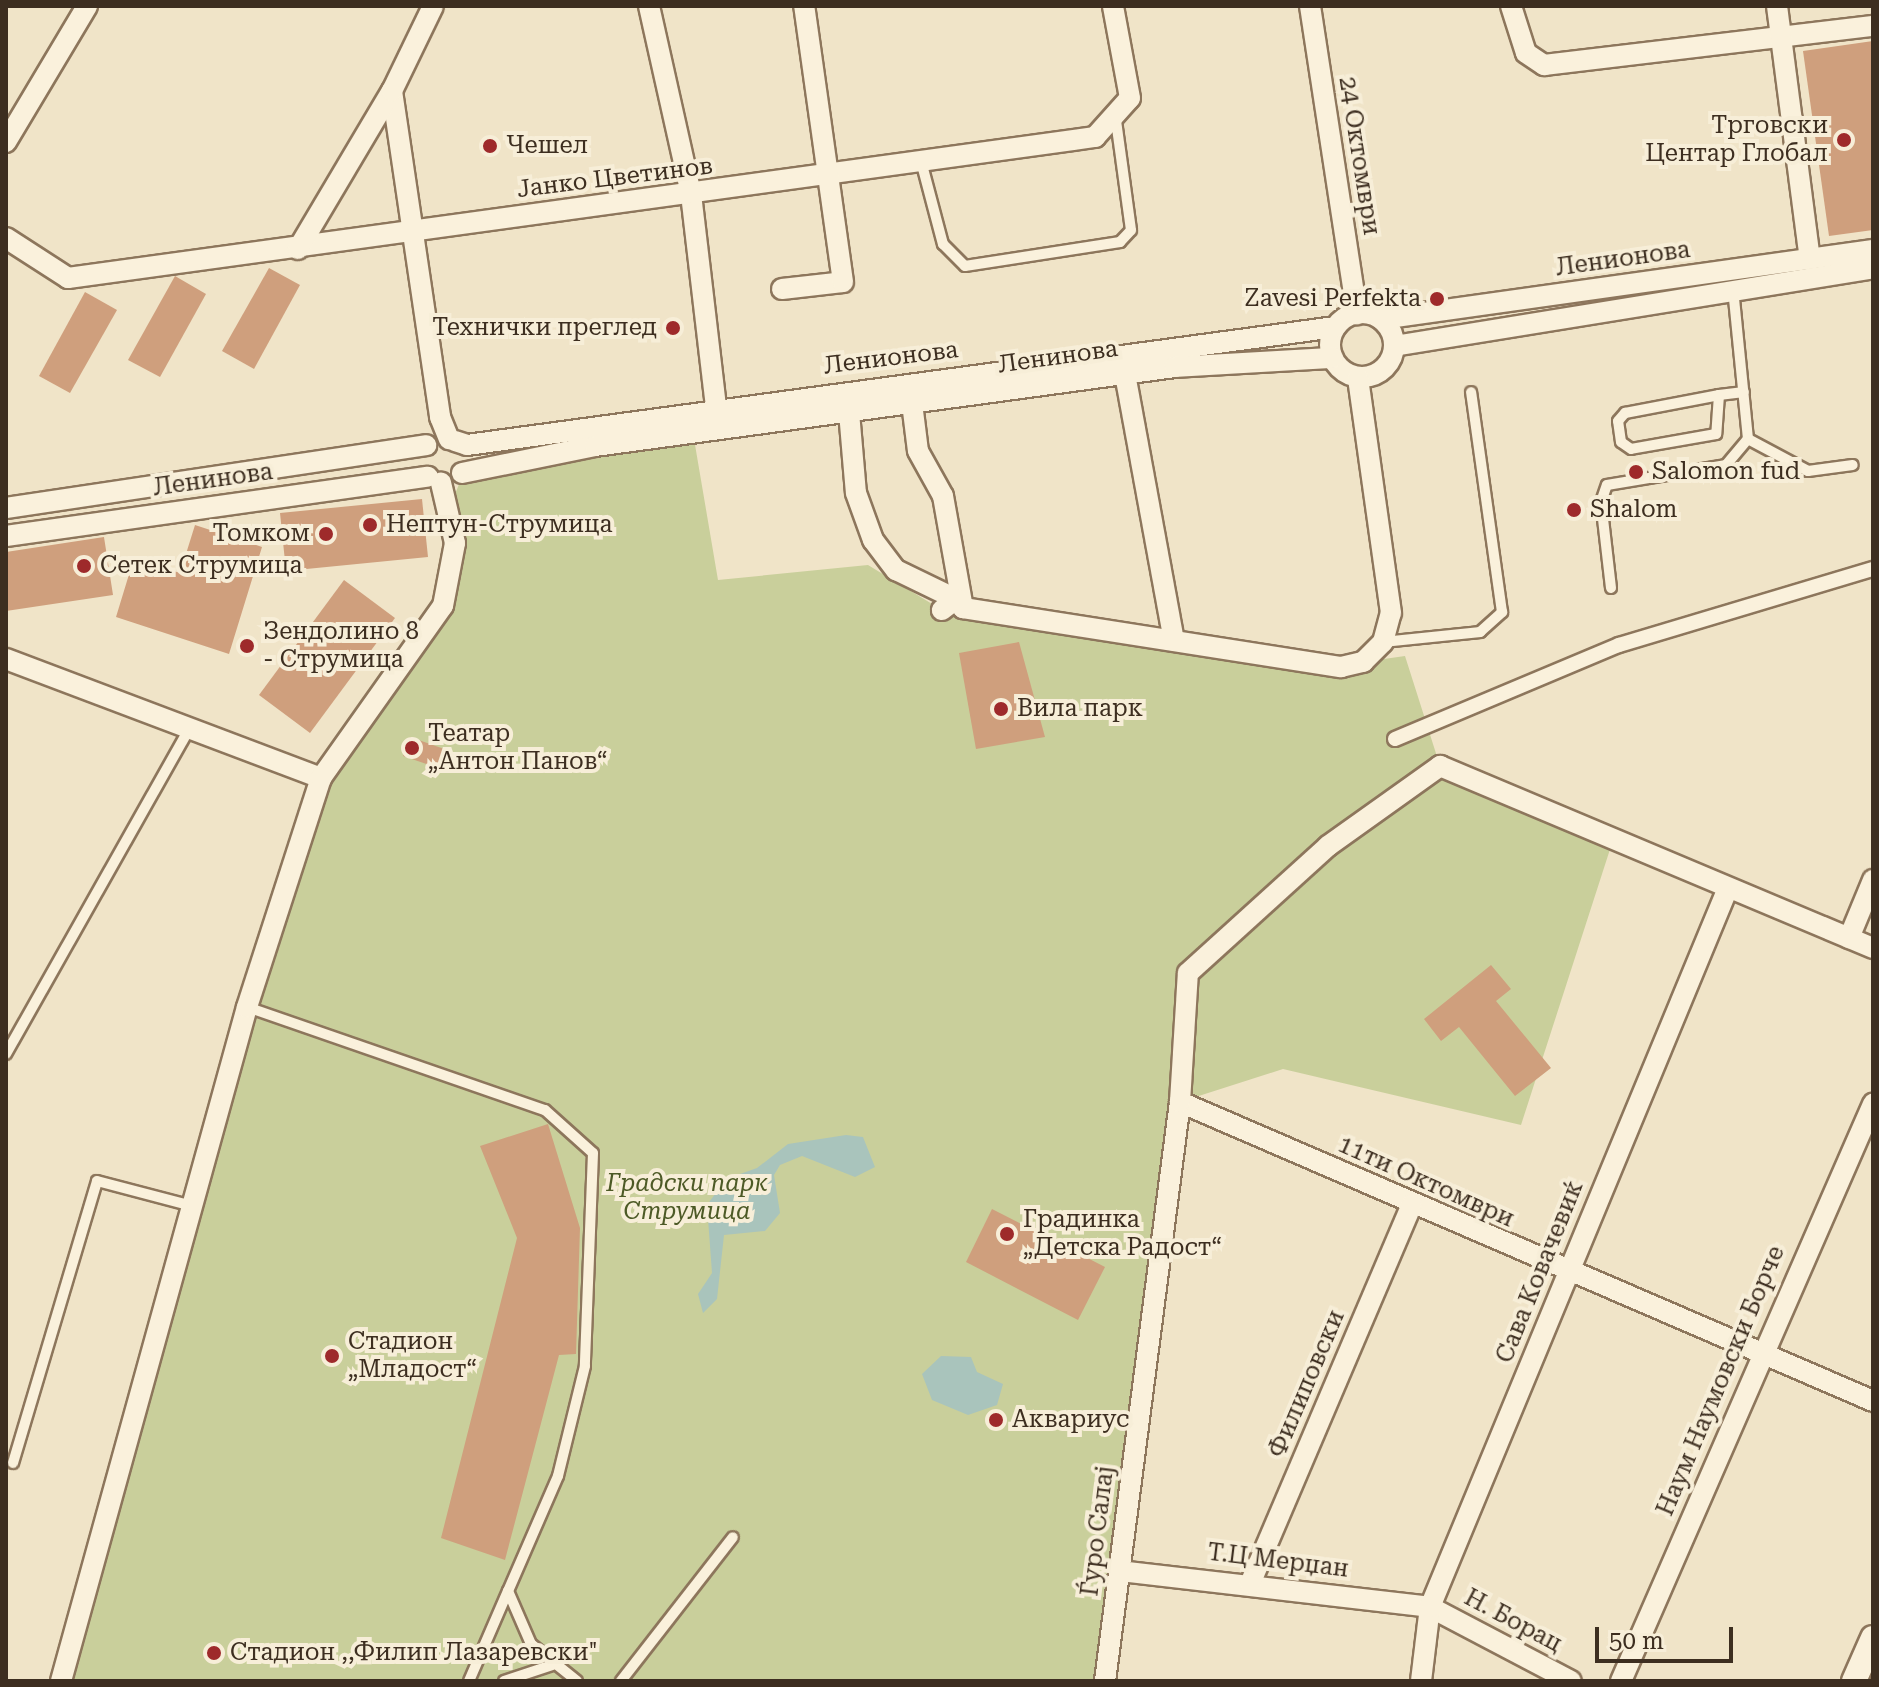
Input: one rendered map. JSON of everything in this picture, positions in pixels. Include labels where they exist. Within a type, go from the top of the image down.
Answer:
[{"type":"street","points":[[6,142],[87,6]]},
{"type":"street","points":[[298,249],[392,91],[433,6]]},
{"type":"street","points":[[649,6],[691,194],[716,407]]},
{"type":"street","points":[[782,289],[843,282],[804,6]]},
{"type":"street","points":[[1113,6],[1130,98],[1116,120]]},
{"type":"street","name":"24 Октомври","points":[[1310,6],[1357,314]]},
{"type":"street","points":[[1511,6],[1526,53],[1544,65],[1865,27]]},
{"type":"street","points":[[1777,6],[1810,259]]},
{"type":"street","points":[[392,91],[440,417],[440,441],[420,460],[447,478]]},
{"type":"street","name":"Јанко Цветинов","points":[[6,238],[68,278],[298,249],[410,229],[827,177],[1095,137],[1116,120]]},
{"type":"street","name":"Ленионова","points":[[1381,319],[1873,250]]},
{"type":"street","points":[[1394,346],[1873,268]]},
{"type":"street","points":[[849,412],[856,493],[873,540],[896,570],[949,604],[976,613],[1341,667],[1363,662],[1383,642],[1391,613],[1358,377],[1333,358],[1335,327],[1357,314],[1381,319],[1394,346]]},
{"type":"street","name":"Ленионова","points":[[440,441],[467,445],[716,407],[1335,327]]},
{"type":"street","points":[[1358,377],[1379,372],[1394,346]]},
{"type":"street","name":"Ленинова","points":[[6,536],[447,478],[508,459],[1125,374],[1333,358]]},
{"type":"street","points":[[1125,374],[1174,641]]},
{"type":"street","points":[[912,403],[918,451],[943,496],[949,604]]},
{"type":"street","points":[[61,1681],[247,1007],[321,778],[443,606],[453,573],[447,478],[465,455],[440,441]]},
{"type":"street","name":"Ленинова","points":[[6,508],[440,441]]},
{"type":"street","points":[[1395,739],[1619,645],[1873,569]]},
{"type":"street","points":[[6,659],[191,725],[321,778]]},
{"type":"street","name":"Ѓуро Салај","points":[[1105,1681],[1180,1102],[1188,973],[1328,846],[1440,766],[1728,888]]},
{"type":"street","points":[[1849,938],[1873,880]]},
{"type":"street","points":[[1728,888],[1873,948]]},
{"type":"street","name":"Сава Ковачевиќ","points":[[1421,1681],[1430,1607],[1728,888]]},
{"type":"street","name":"11ти Октомври","points":[[1180,1102],[1412,1205],[1873,1401]]},
{"type":"street","name":"Наум Наумовски Борче","points":[[1621,1681],[1760,1352],[1873,1104]]},
{"type":"street","name":"Филиповски","points":[[1250,1584],[1412,1205]]},
{"type":"street","name":"Т.Ц Мерџан","points":[[1120,1571],[1430,1607]]},
{"type":"street","name":"Н. Борац","points":[[1430,1607],[1571,1681]]},
{"type":"street","points":[[1854,1681],[1873,1638]]},
{"type":"lane","points":[[921,161],[943,244],[965,266],[1120,242],[1131,230],[1116,120]]},
{"type":"lane","points":[[1611,588],[1601,502],[1607,485],[1718,467],[1733,461],[1748,439],[1733,289]]},
{"type":"lane","points":[[1383,642],[1480,632],[1502,612],[1471,392]]},
{"type":"lane","points":[[1719,395],[1716,434],[1631,449],[1621,442],[1622,414],[1719,395],[1744,392]]},
{"type":"lane","points":[[1748,439],[1808,471],[1853,465]]},
{"type":"lane","points":[[6,1054],[191,725]]},
{"type":"lane","points":[[247,1007],[545,1110],[593,1153],[585,1366],[558,1476],[469,1681]]},
{"type":"lane","points":[[13,1463],[97,1181],[192,1206]]},
{"type":"lane","points":[[621,1681],[733,1537]]},
{"type":"lane","points":[[508,1591],[531,1644],[552,1665],[577,1681]]},
{"type":"lane","points":[[504,1681],[552,1665]]},
{"type":"green space","name":"Градски парк Струмица","points":[[693,433],[718,580],[868,565],[942,610],[1363,662],[1405,656],[1440,766],[1613,840],[1521,1125],[1283,1069],[1180,1102],[1105,1681],[61,1681],[321,778],[443,606],[449,509],[466,467]]},
{"type":"water","points":[[846,1135],[863,1137],[875,1167],[855,1177],[802,1156],[780,1165],[774,1175],[780,1213],[765,1231],[724,1235],[717,1299],[703,1313],[698,1294],[712,1273],[707,1205],[726,1179],[757,1168],[788,1144]]},
{"type":"water","points":[[941,1356],[971,1357],[977,1372],[1003,1384],[997,1405],[968,1415],[932,1400],[922,1374]]},
{"type":"building","name":"Трговски Центар Глобал","points":[[1873,41],[1873,230],[1829,236],[1803,51]]},
{"type":"building","points":[[269,268],[300,285],[254,369],[222,351]]},
{"type":"building","points":[[175,276],[206,294],[160,377],[128,360]]},
{"type":"building","points":[[85,292],[117,310],[70,393],[39,376]]},
{"type":"building","points":[[422,499],[428,557],[286,571],[280,513]]},
{"type":"building","points":[[195,525],[262,547],[229,654],[116,617],[134,558],[180,573]]},
{"type":"building","points":[[104,537],[113,595],[6,611],[6,552]]},
{"type":"building","points":[[344,580],[395,618],[310,733],[259,695]]},
{"type":"building","points":[[1019,642],[1045,737],[976,749],[959,653]]},
{"type":"building","points":[[410,737],[450,751],[444,770],[403,756]]},
{"type":"building","points":[[1491,965],[1511,989],[1496,1001],[1551,1068],[1515,1096],[1459,1027],[1441,1041],[1424,1019]]},
{"type":"building","points":[[548,1124],[580,1228],[576,1354],[559,1355],[505,1560],[441,1538],[517,1238],[480,1146]]},
{"type":"building","points":[[992,1209],[1105,1267],[1078,1320],[966,1262]]},
{"type":"place","name":"Трговски Центар Глобал","points":[[1844,140]]},
{"type":"place","name":"Чешел","points":[[490,146]]},
{"type":"place","name":"Zavesi Perfekta","points":[[1437,299]]},
{"type":"place","name":"Технички преглед","points":[[673,328]]},
{"type":"place","name":"Salomon fud","points":[[1636,472]]},
{"type":"place","name":"Shalom","points":[[1574,510]]},
{"type":"place","name":"Нептун-Струмица","points":[[370,525]]},
{"type":"place","name":"Томком","points":[[326,534]]},
{"type":"place","name":"Сетек Струмица","points":[[84,566]]},
{"type":"place","name":"Зендолино 8 - Струмица","points":[[247,646]]},
{"type":"place","name":"Вила парк","points":[[1001,709]]},
{"type":"place","name":"Театар „Антон Панов“","points":[[412,748]]},
{"type":"place","name":"Градинка „Детска Радост“","points":[[1007,1234]]},
{"type":"place","name":"Стадион „Младост“","points":[[332,1356]]},
{"type":"place","name":"Аквариус","points":[[996,1420]]},
{"type":"place","name":"Стадион ,,Филип Лазаревски\"","points":[[214,1653]]}]
